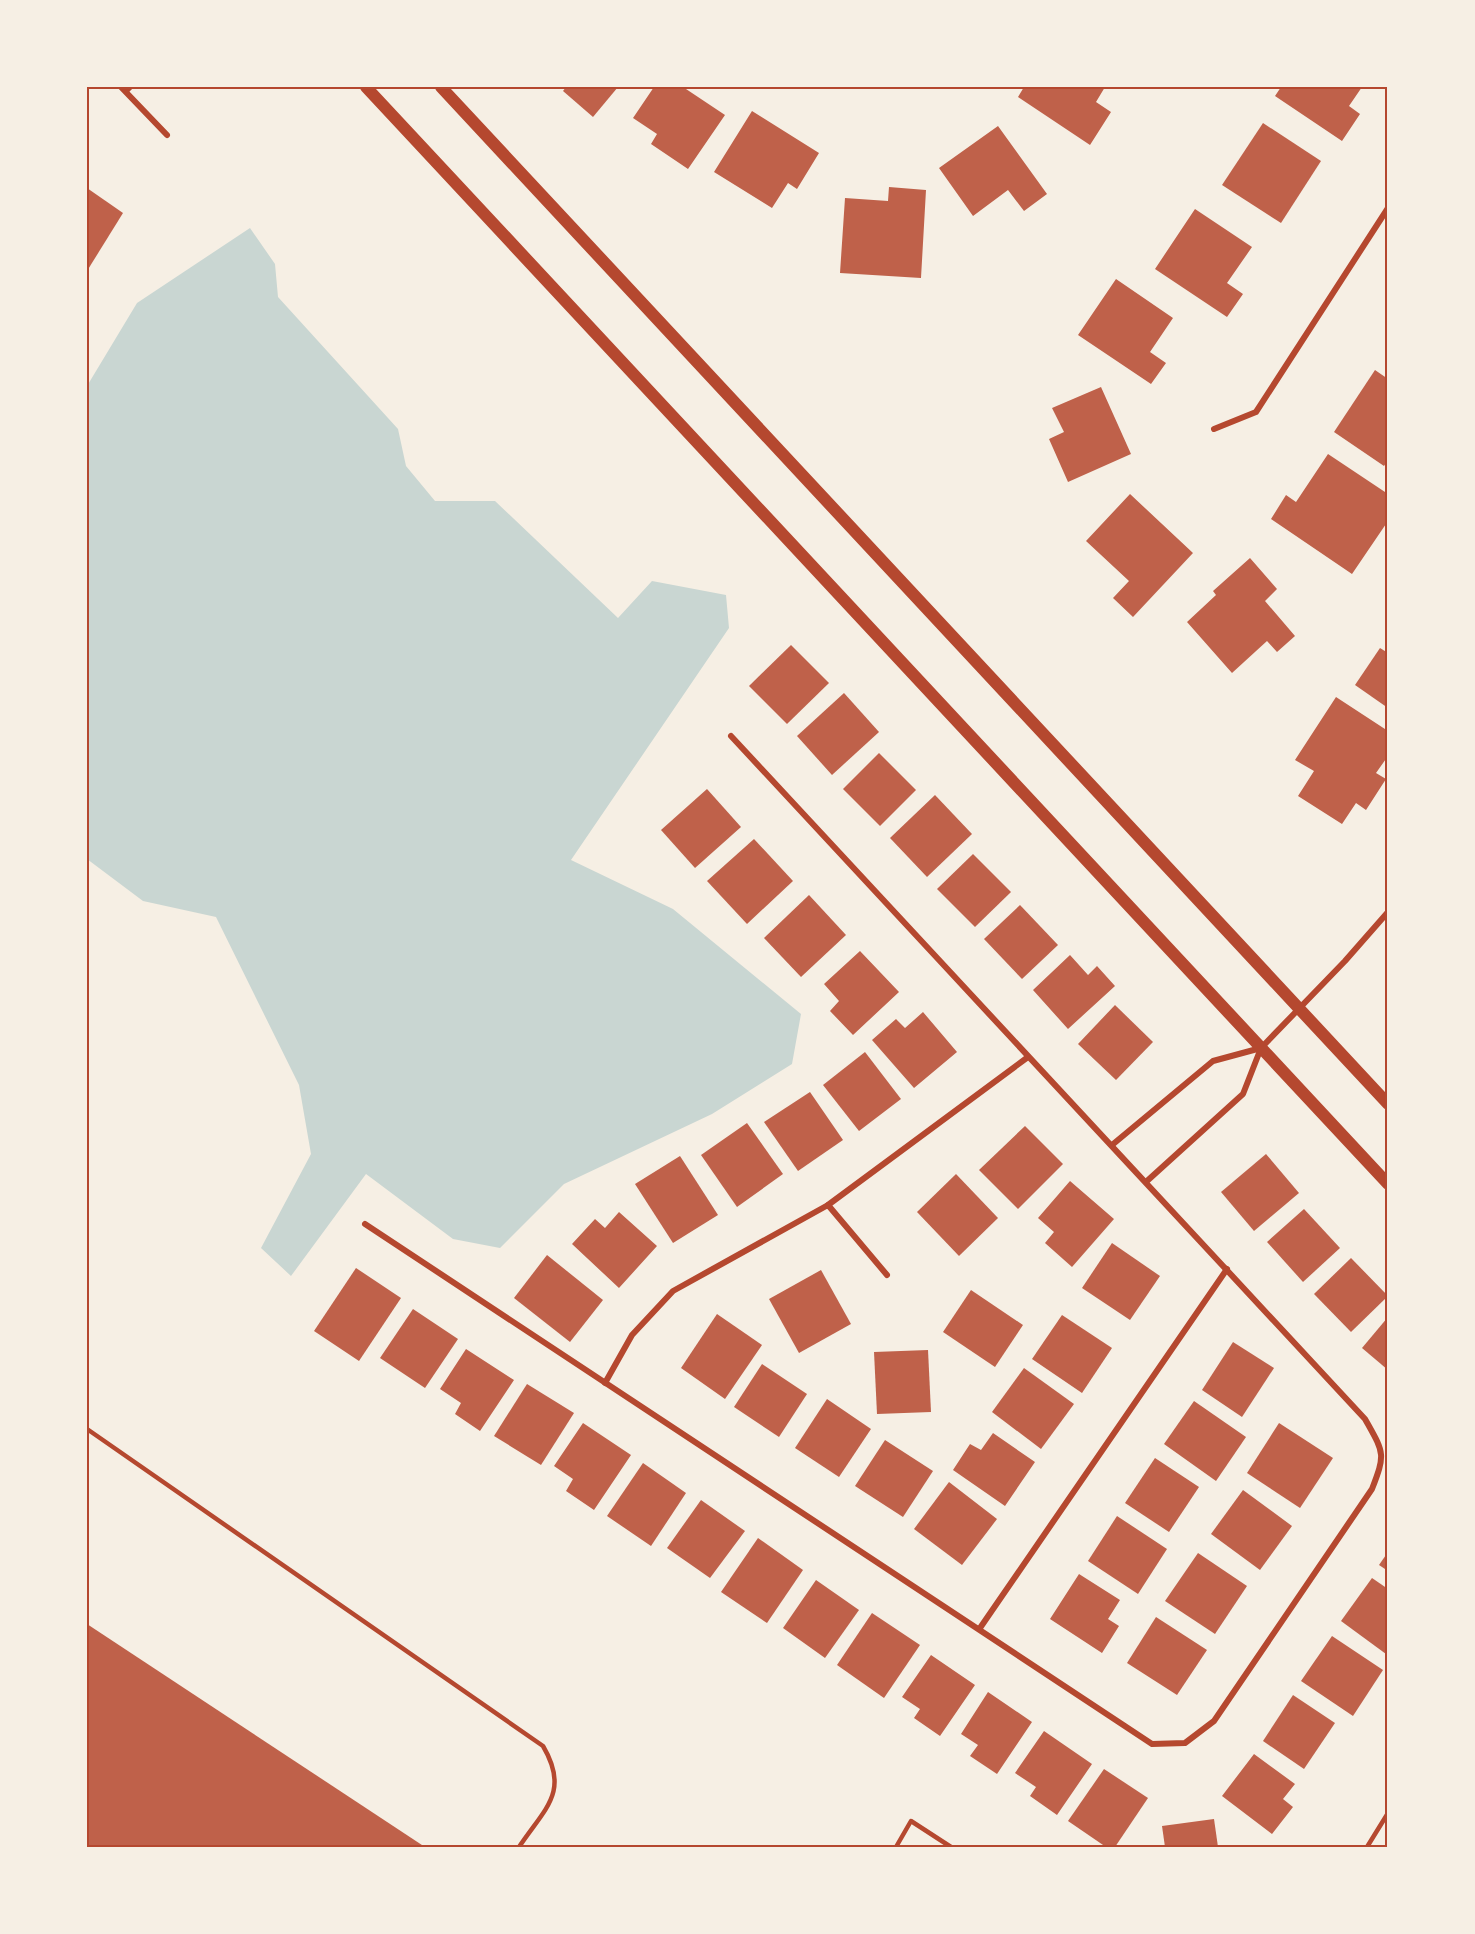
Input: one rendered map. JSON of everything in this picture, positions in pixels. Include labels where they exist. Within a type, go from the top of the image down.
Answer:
[{"type":"main road","points":[[366,87],[1388,1184]]},
{"type":"main road","points":[[441,87],[1388,1104]]},
{"type":"street","points":[[126,89],[167,135]]},
{"type":"street","points":[[1214,429],[1256,412],[1388,208]]},
{"type":"street","points":[[364,1224],[980,1628],[1152,1744],[1185,1743],[1214,1721],[1372,1489],[1383,1461],[1378,1442],[1365,1419],[1147,1181],[1028,1057],[731,736]]},
{"type":"street","points":[[1147,1181],[1243,1094],[1261,1048],[1388,912]]},
{"type":"street","points":[[1112,1145],[1213,1061],[1261,1048]]},
{"type":"street","points":[[605,1383],[632,1335],[673,1291],[828,1205],[1028,1057]]},
{"type":"street","points":[[828,1205],[887,1275]]},
{"type":"street","points":[[980,1628],[1227,1269]]},
{"type":"lane","points":[[87,1429],[543,1746],[553,1764],[556,1781],[554,1796],[519,1847]]},
{"type":"lane","points":[[1367,1847],[1388,1814]]},
{"type":"lane","points":[[896,1847],[911,1821],[951,1847]]},
{"type":"shaded area","points":[[250,228],[275,264],[278,297],[398,429],[406,466],[435,501],[495,501],[618,618],[652,581],[726,595],[729,628],[571,860],[673,909],[801,1014],[792,1064],[712,1114],[564,1184],[500,1248],[453,1239],[366,1174],[291,1276],[261,1248],[311,1154],[299,1085],[216,917],[143,901],[87,859],[87,386],[137,303]]},
{"type":"building","points":[[566,87],[618,87],[593,117],[563,91]]},
{"type":"building","points":[[654,87],[683,87],[725,115],[688,169],[651,144],[657,134],[633,118]]},
{"type":"building","points":[[1024,87],[1105,87],[1096,102],[1111,112],[1090,145],[1018,97]]},
{"type":"building","points":[[1281,87],[1362,87],[1349,106],[1360,114],[1342,141],[1275,96]]},
{"type":"building","points":[[752,111],[819,153],[797,189],[788,183],[772,208],[714,172]]},
{"type":"building","points":[[1263,123],[1321,161],[1281,223],[1222,185]]},
{"type":"building","points":[[998,126],[1047,194],[1024,211],[1008,190],[973,216],[939,168]]},
{"type":"building","points":[[889,187],[926,190],[921,278],[840,273],[845,198],[888,201]]},
{"type":"building","points":[[87,188],[123,213],[87,271]]},
{"type":"building","points":[[1195,209],[1252,247],[1227,283],[1243,294],[1227,317],[1155,269]]},
{"type":"building","points":[[1116,279],[1173,318],[1150,352],[1166,363],[1151,384],[1078,335]]},
{"type":"building","points":[[1375,370],[1388,379],[1388,460],[1384,466],[1334,432]]},
{"type":"building","points":[[1101,387],[1131,454],[1068,482],[1049,439],[1064,432],[1052,408]]},
{"type":"building","points":[[1328,454],[1388,494],[1388,521],[1352,574],[1271,519],[1286,495],[1296,502]]},
{"type":"building","points":[[1130,494],[1193,553],[1133,617],[1113,598],[1129,581],[1086,541]]},
{"type":"building","points":[[1250,558],[1277,589],[1265,601],[1295,636],[1277,652],[1267,641],[1232,673],[1187,622],[1216,595],[1213,591]]},
{"type":"building","points":[[791,645],[829,683],[787,724],[749,686]]},
{"type":"building","points":[[1380,648],[1388,653],[1388,708],[1355,685]]},
{"type":"building","points":[[844,693],[879,732],[832,775],[797,736]]},
{"type":"building","points":[[1336,697],[1388,731],[1388,756],[1376,773],[1386,779],[1366,810],[1356,803],[1342,824],[1298,796],[1314,771],[1295,760]]},
{"type":"building","points":[[879,753],[916,790],[880,826],[843,789]]},
{"type":"building","points":[[707,789],[741,827],[695,868],[661,830]]},
{"type":"building","points":[[935,795],[972,834],[927,877],[890,838]]},
{"type":"building","points":[[754,839],[793,881],[747,924],[707,881]]},
{"type":"building","points":[[973,854],[1011,892],[975,927],[937,889]]},
{"type":"building","points":[[809,895],[846,935],[801,977],[764,938]]},
{"type":"building","points":[[1020,905],[1058,945],[1022,979],[984,939]]},
{"type":"building","points":[[860,951],[899,992],[853,1035],[830,1011],[839,1001],[824,984]]},
{"type":"building","points":[[1070,955],[1088,975],[1097,966],[1115,986],[1068,1029],[1033,990]]},
{"type":"building","points":[[1115,1005],[1153,1042],[1116,1080],[1078,1044]]},
{"type":"building","points":[[923,1012],[957,1052],[914,1088],[872,1040],[896,1019],[905,1028]]},
{"type":"building","points":[[865,1052],[901,1099],[859,1131],[823,1085]]},
{"type":"building","points":[[810,1092],[843,1140],[798,1171],[764,1122]]},
{"type":"building","points":[[747,1123],[783,1174],[737,1207],[701,1155]]},
{"type":"building","points":[[1025,1126],[1063,1164],[1018,1209],[979,1170]]},
{"type":"building","points":[[1266,1154],[1299,1193],[1254,1231],[1221,1192]]},
{"type":"building","points":[[680,1156],[718,1215],[673,1243],[635,1184]]},
{"type":"building","points":[[956,1174],[998,1218],[959,1256],[917,1212]]},
{"type":"building","points":[[1070,1181],[1114,1219],[1072,1267],[1045,1243],[1054,1232],[1038,1218]]},
{"type":"building","points":[[1304,1209],[1340,1248],[1303,1282],[1267,1242]]},
{"type":"building","points":[[619,1212],[657,1246],[619,1288],[572,1244],[595,1219],[605,1228]]},
{"type":"building","points":[[1112,1243],[1160,1276],[1130,1320],[1082,1288]]},
{"type":"building","points":[[547,1255],[603,1300],[570,1342],[514,1298]]},
{"type":"building","points":[[1351,1258],[1388,1296],[1351,1332],[1314,1294]]},
{"type":"building","points":[[356,1268],[401,1298],[359,1361],[314,1331]]},
{"type":"building","points":[[821,1270],[851,1324],[799,1353],[769,1299]]},
{"type":"building","points":[[971,1290],[1023,1325],[995,1367],[943,1332]]},
{"type":"building","points":[[413,1309],[458,1339],[425,1388],[380,1358]]},
{"type":"building","points":[[717,1314],[762,1345],[725,1399],[681,1368]]},
{"type":"building","points":[[1062,1315],[1112,1348],[1082,1393],[1032,1359]]},
{"type":"building","points":[[1388,1317],[1388,1370],[1362,1348]]},
{"type":"building","points":[[1233,1342],[1274,1368],[1242,1417],[1202,1390]]},
{"type":"building","points":[[466,1349],[514,1380],[480,1431],[455,1414],[461,1403],[440,1389]]},
{"type":"building","points":[[928,1350],[931,1412],[877,1414],[874,1352]]},
{"type":"building","points":[[762,1364],[807,1394],[779,1437],[734,1407]]},
{"type":"building","points":[[1024,1368],[1074,1404],[1041,1449],[992,1412]]},
{"type":"building","points":[[527,1384],[574,1413],[541,1465],[494,1436]]},
{"type":"building","points":[[827,1399],[871,1429],[839,1477],[795,1448]]},
{"type":"building","points":[[1194,1401],[1246,1437],[1216,1481],[1164,1444]]},
{"type":"building","points":[[583,1423],[631,1455],[594,1510],[566,1491],[573,1479],[554,1466]]},
{"type":"building","points":[[1279,1423],[1333,1458],[1300,1508],[1247,1473]]},
{"type":"building","points":[[993,1433],[1035,1462],[1005,1506],[953,1470],[970,1444],[981,1450]]},
{"type":"building","points":[[885,1440],[933,1471],[903,1517],[855,1486]]},
{"type":"building","points":[[1155,1458],[1199,1487],[1169,1532],[1125,1503]]},
{"type":"building","points":[[643,1463],[686,1493],[651,1546],[607,1516]]},
{"type":"building","points":[[949,1482],[997,1519],[962,1565],[914,1529]]},
{"type":"building","points":[[1243,1490],[1292,1526],[1260,1570],[1211,1534]]},
{"type":"building","points":[[701,1500],[745,1531],[710,1578],[667,1548]]},
{"type":"building","points":[[1117,1516],[1167,1549],[1138,1594],[1088,1561]]},
{"type":"building","points":[[758,1538],[803,1570],[767,1623],[721,1592]]},
{"type":"building","points":[[1388,1552],[1388,1571],[1379,1565]]},
{"type":"building","points":[[1198,1553],[1247,1586],[1215,1634],[1165,1601]]},
{"type":"building","points":[[1079,1574],[1120,1600],[1108,1619],[1119,1626],[1102,1653],[1050,1619]]},
{"type":"building","points":[[1372,1578],[1388,1589],[1386,1654],[1341,1621]]},
{"type":"building","points":[[816,1580],[859,1610],[825,1658],[783,1628]]},
{"type":"building","points":[[872,1613],[920,1645],[884,1698],[837,1665]]},
{"type":"building","points":[[1156,1617],[1207,1650],[1177,1695],[1127,1663]]},
{"type":"building","points":[[87,1624],[425,1847],[87,1847]]},
{"type":"building","points":[[1332,1636],[1383,1670],[1353,1716],[1301,1681]]},
{"type":"building","points":[[931,1655],[975,1685],[940,1736],[914,1718],[920,1709],[902,1697]]},
{"type":"building","points":[[988,1692],[1032,1722],[997,1774],[970,1756],[978,1745],[961,1734]]},
{"type":"building","points":[[1293,1695],[1335,1723],[1304,1769],[1263,1741]]},
{"type":"building","points":[[1044,1731],[1092,1764],[1057,1815],[1030,1796],[1036,1787],[1015,1773]]},
{"type":"building","points":[[1254,1754],[1295,1784],[1283,1799],[1293,1807],[1272,1834],[1222,1796]]},
{"type":"building","points":[[1104,1769],[1148,1798],[1115,1847],[1106,1847],[1068,1821]]},
{"type":"building","points":[[1214,1819],[1218,1847],[1165,1847],[1162,1826]]}]
